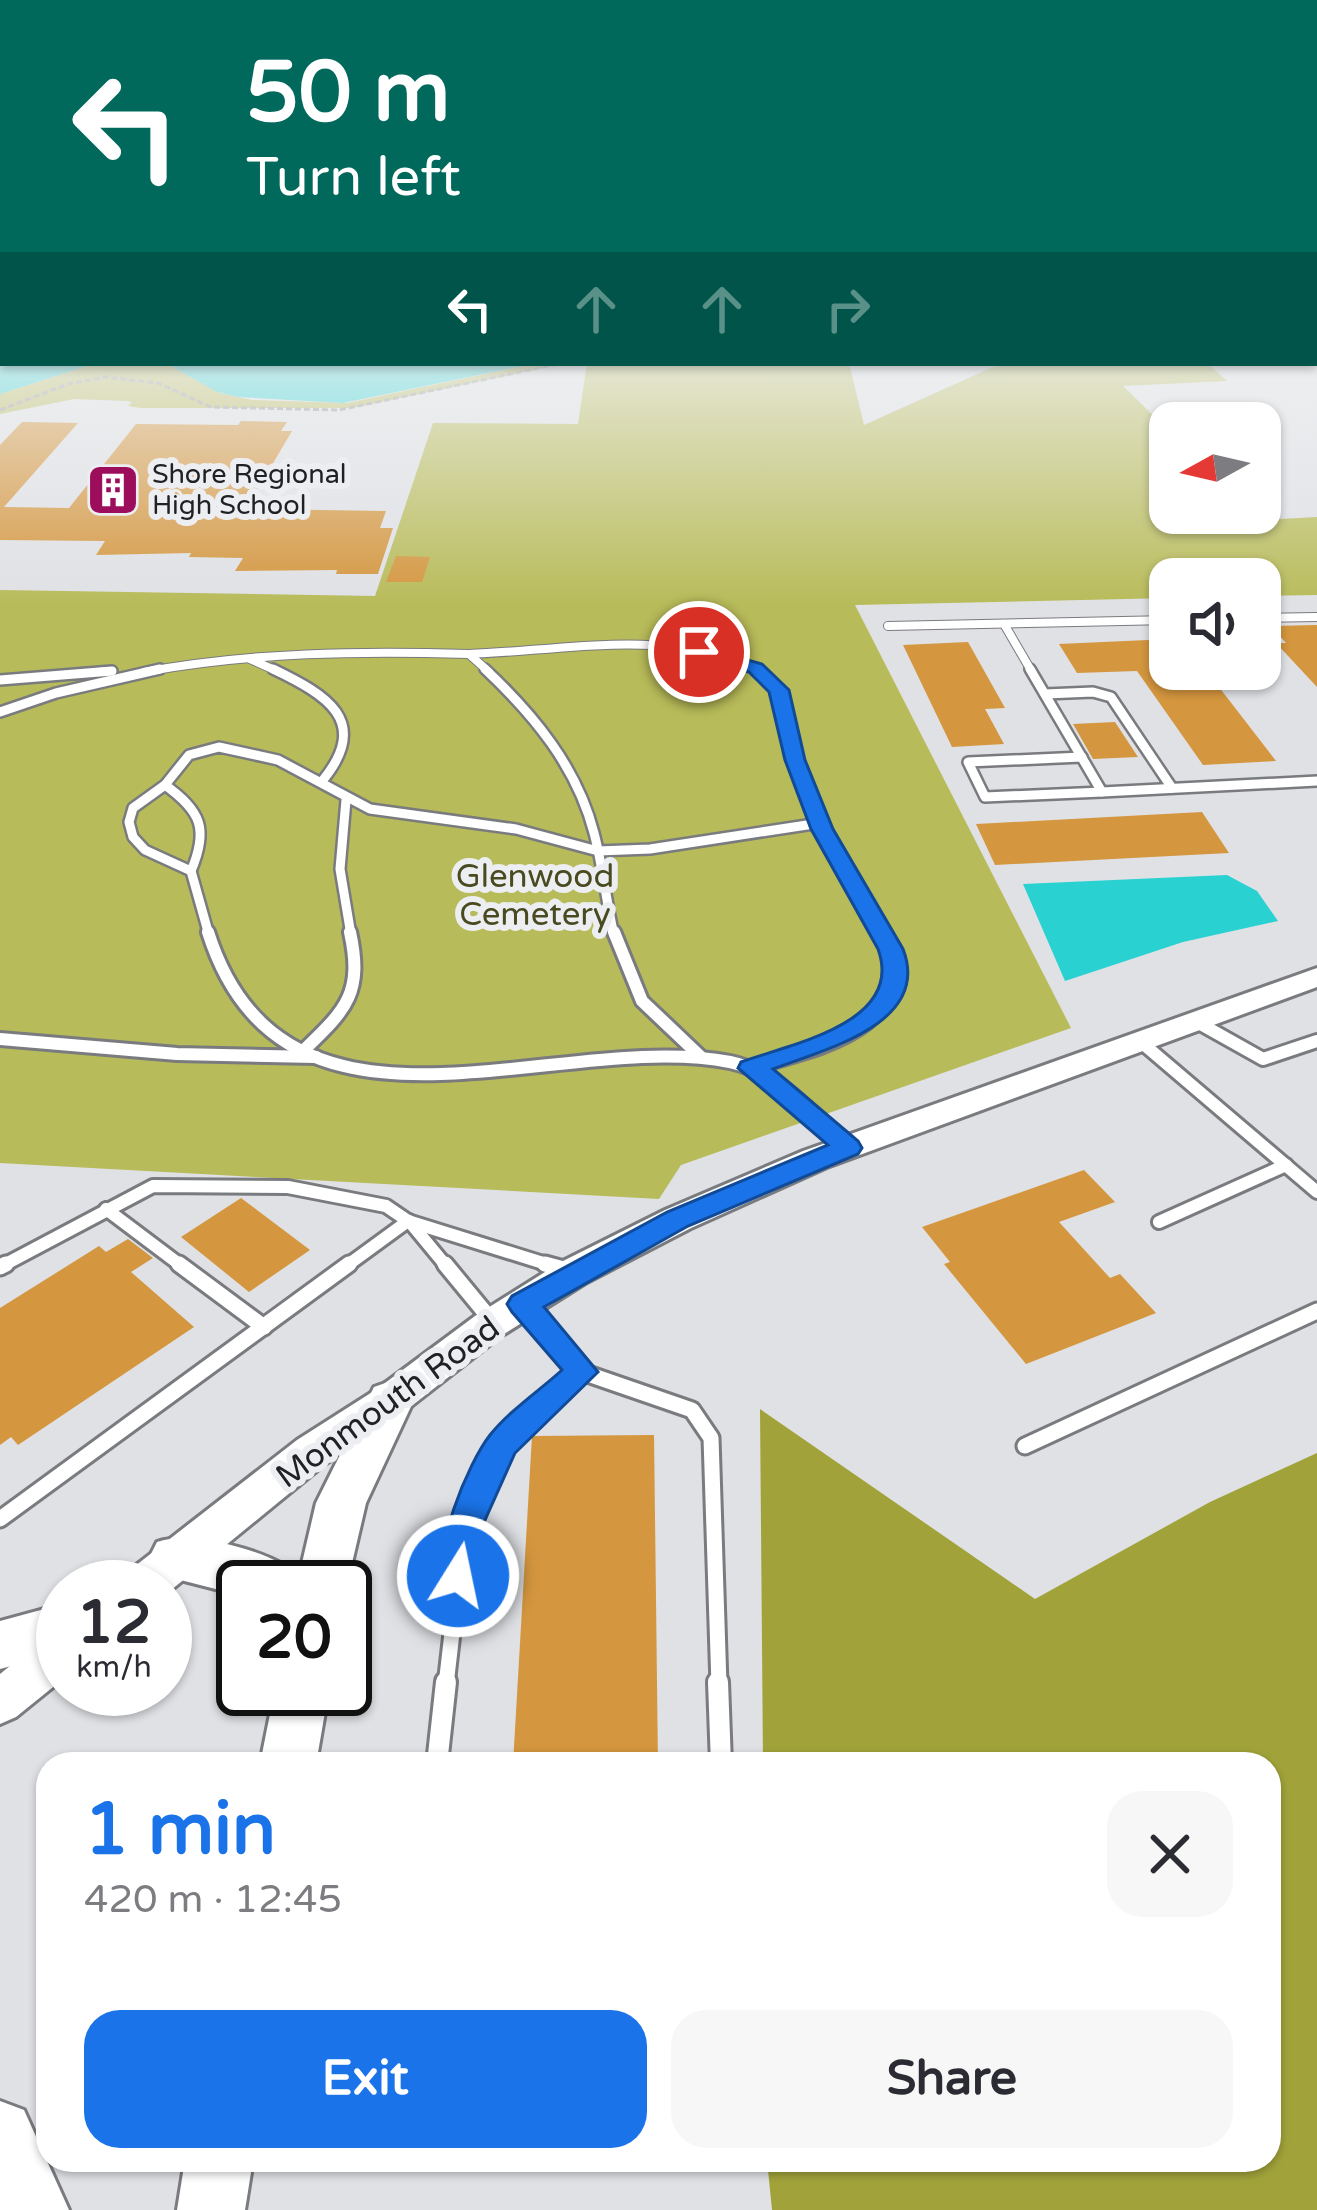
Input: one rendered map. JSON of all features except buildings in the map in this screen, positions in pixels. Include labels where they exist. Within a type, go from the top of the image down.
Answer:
[{"type":"highway","points":[[328,1560],[341,1503],[391,1400]]},
{"type":"highway","points":[[0,1646],[36,1636]]},
{"type":"highway","points":[[290,1752],[297,1716]]},
{"type":"highway","points":[[0,2134],[35,2210]]},
{"type":"highway","points":[[211,2210],[217,2172]]},
{"type":"main road","name":"Monmouth Road","points":[[175,1560],[311,1452],[391,1400],[508,1313],[574,1272],[677,1219],[848,1148],[1317,977]]},
{"type":"main road","points":[[0,1702],[36,1673]]},
{"type":"lane","points":[[1281,617],[1317,616]]},
{"type":"lane","points":[[888,626],[1149,620]]},
{"type":"lane","points":[[1004,623],[1102,792]]},
{"type":"lane","points":[[0,680],[363,652],[668,649],[718,656],[755,668],[779,690],[795,760],[820,823],[896,965],[895,984],[875,1014],[855,1030],[751,1068]]},
{"type":"lane","points":[[469,654],[512,692],[548,734],[584,800],[615,939],[632,984],[650,1012],[703,1058]]},
{"type":"lane","points":[[249,659],[315,689],[336,712],[344,734],[344,760],[323,781]]},
{"type":"lane","points":[[0,712],[56,691],[148,668]]},
{"type":"lane","points":[[56,676],[56,691]]},
{"type":"lane","points":[[1045,694],[1094,692],[1111,697],[1172,788]]},
{"type":"lane","points":[[191,871],[154,856],[133,837],[129,822],[134,808],[165,785],[188,754],[219,747],[252,751],[323,781],[346,800],[388,812],[516,829],[598,851],[650,849],[820,823]]},
{"type":"lane","points":[[1082,757],[968,762],[985,797],[1317,781]]},
{"type":"lane","points":[[165,785],[190,802],[204,823],[203,846],[191,871],[212,946],[237,999],[253,1018],[320,1057]]},
{"type":"lane","points":[[305,1049],[343,1012],[356,988],[359,967],[339,863],[346,800]]},
{"type":"lane","points":[[1197,1022],[1263,1059],[1317,1041]]},
{"type":"lane","points":[[0,1039],[176,1054],[320,1057],[453,1076],[703,1058],[751,1068],[782,1087],[848,1148]]},
{"type":"lane","points":[[1141,1042],[1317,1192]]},
{"type":"lane","points":[[1159,1222],[1286,1165]]},
{"type":"lane","points":[[0,1267],[153,1186],[288,1186],[386,1206],[582,1372],[692,1410],[711,1438],[721,1752]]},
{"type":"lane","points":[[106,1209],[264,1327]]},
{"type":"lane","points":[[408,1220],[574,1272]]},
{"type":"lane","points":[[0,1519],[408,1220]]},
{"type":"lane","points":[[1025,1445],[1317,1312]]},
{"type":"lane","points":[[438,1752],[464,1529],[502,1445],[582,1372]]},
{"type":"path","points":[[188,399],[212,407],[334,410],[387,399]]},
{"type":"green space","points":[[0,399],[73,399],[0,414]]},
{"type":"green space","points":[[78,399],[248,399],[347,403],[394,399],[352,408],[141,408],[128,406],[132,402],[127,401]]},
{"type":"green space","name":"Glenwood Cemetery","points":[[582,399],[858,399],[864,425],[922,399],[1136,399],[1149,411],[1149,534],[1281,534],[1281,519],[1317,517],[1317,595],[1281,596],[1281,558],[1149,558],[1149,598],[855,605],[1071,1028],[681,1165],[659,1199],[0,1163],[0,590],[375,596],[433,423],[578,424]]},
{"type":"shaded area","points":[[760,1409],[1035,1599],[1210,1502],[1317,1453],[1317,2210],[772,2210],[768,2172],[1281,2172],[1281,1752],[763,1752]]},
{"type":"water","points":[[275,399],[362,399],[343,403]]},
{"type":"water","points":[[1227,875],[1257,891],[1278,921],[1183,942],[1065,981],[1023,884]]},
{"type":"place","name":"Shore Regional High School","points":[[113,490]]},
{"type":"route","points":[[458,1576],[464,1529],[502,1445],[582,1372],[523,1304],[677,1219],[848,1148],[782,1087],[751,1068],[855,1030],[875,1014],[895,984],[896,965],[890,949],[822,829],[795,760],[779,690],[755,668],[699,652]]}]
